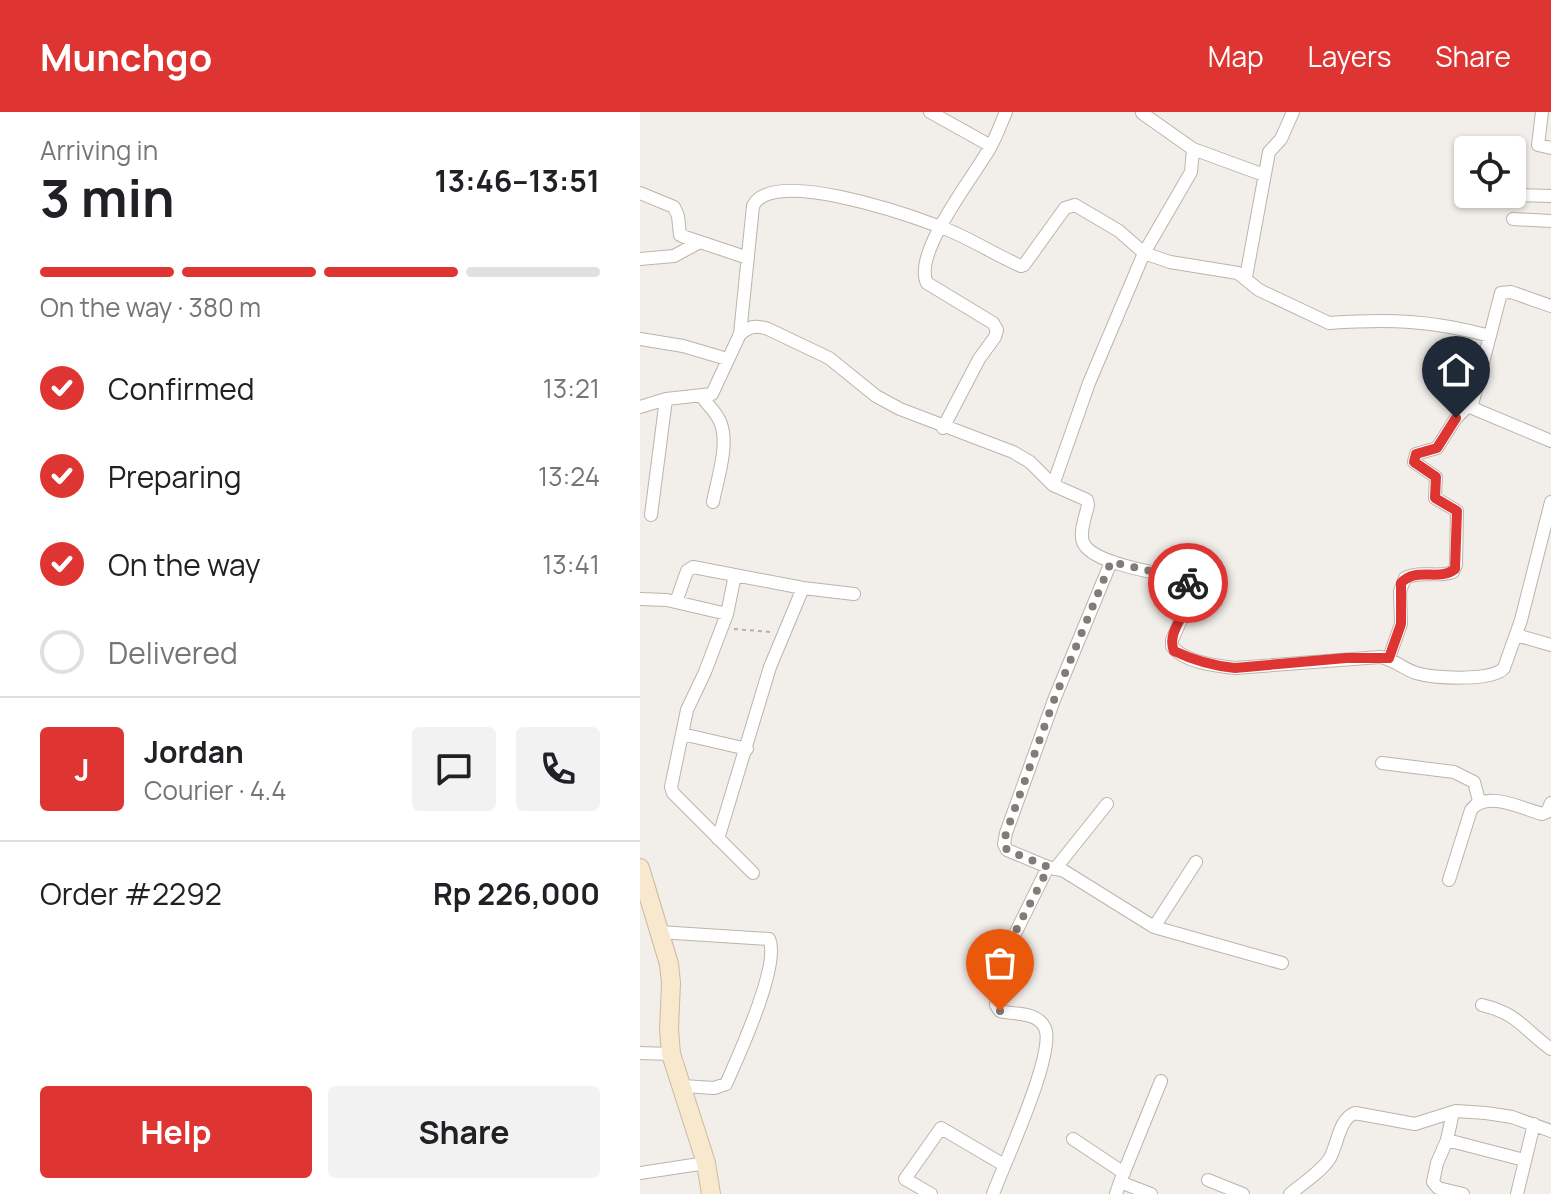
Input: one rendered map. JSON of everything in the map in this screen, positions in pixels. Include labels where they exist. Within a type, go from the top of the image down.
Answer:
[{"type":"main road","points":[[640,868],[651,922],[669,964],[671,1054],[706,1163],[711,1194]]},
{"type":"street","points":[[930,112],[991,146]]},
{"type":"street","points":[[943,428],[955,401],[997,330],[993,323],[927,283],[924,270],[940,226],[991,146],[1006,112]]},
{"type":"street","points":[[1141,112],[1193,149],[1264,175]]},
{"type":"street","points":[[1246,277],[1269,152],[1281,139],[1293,112]]},
{"type":"street","points":[[1542,112],[1538,145],[1551,148]]},
{"type":"street","points":[[1053,485],[1089,383],[1144,253],[1191,172],[1193,149]]},
{"type":"street","points":[[640,407],[666,399],[712,394],[740,334],[756,198],[764,193],[789,189],[834,195],[940,226],[1021,266],[1065,208],[1075,205],[1119,231],[1144,253],[1170,262],[1229,271],[1246,277],[1259,290],[1329,323],[1397,319],[1448,325],[1490,336]]},
{"type":"street","points":[[640,193],[674,207],[680,235],[748,258]]},
{"type":"street","points":[[1526,195],[1551,196]]},
{"type":"street","points":[[1513,219],[1551,221]]},
{"type":"street","points":[[640,259],[674,256],[698,243]]},
{"type":"street","points":[[1389,658],[1401,624],[1401,583],[1411,575],[1449,574],[1456,565],[1457,511],[1435,498],[1436,477],[1419,467],[1414,458],[1416,454],[1437,448],[1456,418],[1470,407],[1498,297],[1504,291],[1551,306]]},
{"type":"street","points":[[740,334],[757,325],[829,358],[876,396],[943,428],[1013,452],[1030,462],[1053,485],[1087,500],[1082,535],[1087,549],[1111,562],[1181,578],[1189,583],[1191,597],[1172,640],[1174,651],[1217,666],[1389,658],[1420,674],[1487,677],[1499,674],[1516,635],[1551,502]]},
{"type":"street","points":[[640,339],[683,346],[727,359]]},
{"type":"street","points":[[702,397],[721,423],[723,446],[713,502]]},
{"type":"street","points":[[651,515],[666,399]]},
{"type":"street","points":[[1470,407],[1551,441]]},
{"type":"street","points":[[1111,562],[1054,700],[1004,844],[1007,850],[1064,871],[1154,927],[1282,963]]},
{"type":"street","points":[[676,602],[684,577],[692,568],[854,594]]},
{"type":"street","points":[[735,575],[722,629],[692,697],[671,787],[673,793],[753,873]]},
{"type":"street","points":[[718,839],[765,682],[803,588]]},
{"type":"street","points":[[640,599],[676,602],[727,614]]},
{"type":"street","points":[[1516,635],[1551,645]]},
{"type":"street","points":[[682,734],[747,749]]},
{"type":"street","points":[[1382,763],[1454,772],[1474,782],[1479,801]]},
{"type":"street","points":[[1449,880],[1471,810],[1479,801],[1488,800],[1542,814],[1547,812],[1551,803]]},
{"type":"street","points":[[993,1194],[1026,1115],[1046,1037],[1045,1028],[1038,1019],[1000,1011],[996,1005],[1005,954],[1016,927],[1052,868],[1107,804]]},
{"type":"street","points":[[1154,927],[1196,862]]},
{"type":"street","points":[[651,922],[769,939],[771,944],[755,1016],[726,1084],[714,1088],[683,1086]]},
{"type":"street","points":[[1482,1005],[1508,1013],[1551,1049]]},
{"type":"street","points":[[640,1053],[671,1054]]},
{"type":"street","points":[[1120,1183],[1161,1081]]},
{"type":"street","points":[[1453,1112],[1433,1182],[1438,1188],[1463,1194]]},
{"type":"street","points":[[1290,1194],[1328,1161],[1349,1116],[1365,1113],[1415,1124],[1453,1112],[1500,1115],[1545,1128],[1524,1160],[1517,1194]]},
{"type":"street","points":[[931,1194],[909,1188],[905,1177],[941,1128],[1004,1165]]},
{"type":"street","points":[[1073,1139],[1120,1183],[1151,1194]]},
{"type":"street","points":[[1447,1140],[1524,1160]]},
{"type":"street","points":[[640,1173],[706,1163]]},
{"type":"street","points":[[1208,1180],[1243,1194]]},
{"type":"path","points":[[722,629],[784,632]]},
{"type":"way so far","points":[[1000,1011],[996,1005],[997,987],[1005,954],[1048,867],[1007,850],[1004,844],[1006,833],[1054,700],[1111,562],[1181,578],[1188,583]]},
{"type":"route","points":[[1188,583],[1191,597],[1172,640],[1174,651],[1182,655],[1235,668],[1346,658],[1389,658],[1401,624],[1401,583],[1411,575],[1449,574],[1455,569],[1457,511],[1437,501],[1434,494],[1436,477],[1419,467],[1414,458],[1416,454],[1437,448],[1456,418]]}]
